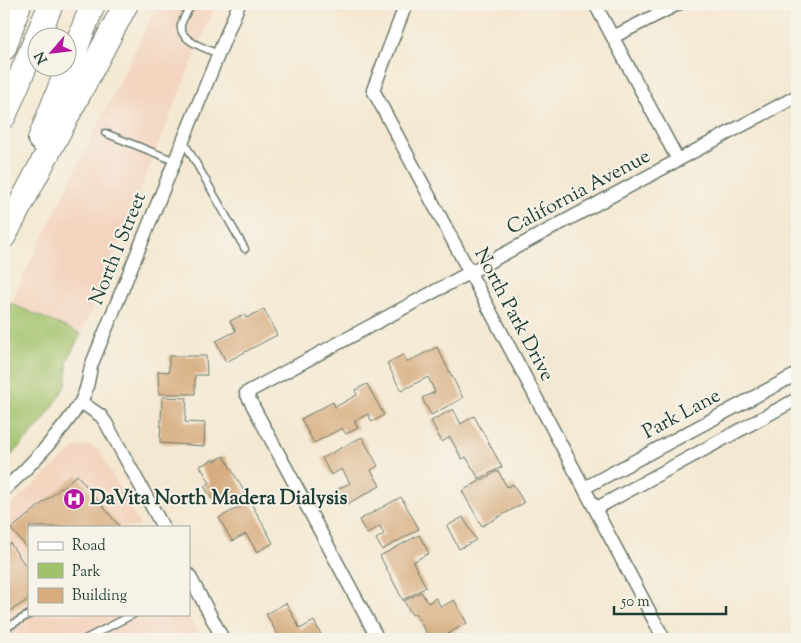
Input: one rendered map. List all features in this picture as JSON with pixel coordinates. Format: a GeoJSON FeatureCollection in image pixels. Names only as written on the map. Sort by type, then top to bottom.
{"type":"FeatureCollection","features":[{"type":"Feature","properties":{"kind":"highway"},"geometry":{"type":"LineString","coordinates":[[4,48],[19,4]]}},
{"type":"Feature","properties":{"kind":"highway"},"geometry":{"type":"LineString","coordinates":[[4,116],[51,4]]}},
{"type":"Feature","properties":{"kind":"highway"},"geometry":{"type":"LineString","coordinates":[[4,232],[93,4]]}},
{"type":"Feature","properties":{"kind":"highway"},"geometry":{"type":"LineString","coordinates":[[4,236],[126,4]]}},
{"type":"Feature","properties":{"kind":"street","name":"North I Street"},"geometry":{"type":"LineString","coordinates":[[4,490],[57,433],[81,402],[91,366],[239,4]]}},
{"type":"Feature","properties":{"kind":"street","name":"North Park Drive"},"geometry":{"type":"LineString","coordinates":[[406,4],[373,90],[664,639]]}},
{"type":"Feature","properties":{"kind":"street"},"geometry":{"type":"LineString","coordinates":[[595,4],[678,160]]}},
{"type":"Feature","properties":{"kind":"street"},"geometry":{"type":"LineString","coordinates":[[613,37],[678,4]]}},
{"type":"Feature","properties":{"kind":"street","name":"California Avenue"},"geometry":{"type":"LineString","coordinates":[[378,639],[246,393],[797,96]]}},
{"type":"Feature","properties":{"kind":"street","name":"Park Lane"},"geometry":{"type":"LineString","coordinates":[[584,488],[797,374]]}},
{"type":"Feature","properties":{"kind":"street","name":"Park Lane"},"geometry":{"type":"LineString","coordinates":[[595,509],[797,399]]}},
{"type":"Feature","properties":{"kind":"street"},"geometry":{"type":"LineString","coordinates":[[81,402],[101,416],[106,423],[162,526]]}},
{"type":"Feature","properties":{"kind":"street"},"geometry":{"type":"LineString","coordinates":[[190,582],[224,639]]}},
{"type":"Feature","properties":{"kind":"lane"},"geometry":{"type":"LineString","coordinates":[[192,4],[181,24],[180,31],[184,38],[219,54]]}},
{"type":"Feature","properties":{"kind":"lane"},"geometry":{"type":"LineString","coordinates":[[105,132],[175,161]]}},
{"type":"Feature","properties":{"kind":"lane"},"geometry":{"type":"LineString","coordinates":[[183,141],[246,249]]}},
{"type":"Feature","properties":{"kind":"lane"},"geometry":{"type":"LineString","coordinates":[[4,628],[28,615]]}},
{"type":"Feature","properties":{"kind":"lane"},"geometry":{"type":"LineString","coordinates":[[85,639],[130,616]]}},
{"type":"Feature","properties":{"kind":"shaded area"},"geometry":{"type":"Polygon","coordinates":[[[158,4],[216,4],[81,334],[10,303],[158,4]]]}},
{"type":"Feature","properties":{"kind":"shaded area"},"geometry":{"type":"Polygon","coordinates":[[[89,445],[99,450],[139,526],[28,526],[28,616],[188,616],[200,639],[4,639],[4,512],[75,448],[89,445]]]}},
{"type":"Feature","properties":{"kind":"green space"},"geometry":{"type":"Polygon","coordinates":[[[10,303],[81,334],[67,361],[67,382],[58,399],[41,424],[4,463],[4,316],[10,303]]]}},
{"type":"Feature","properties":{"kind":"building"},"geometry":{"type":"Polygon","coordinates":[[[264,309],[277,335],[226,362],[216,341],[236,331],[230,321],[244,314],[246,318],[264,309]]]}},
{"type":"Feature","properties":{"kind":"building"},"geometry":{"type":"Polygon","coordinates":[[[437,347],[463,398],[431,415],[422,398],[435,392],[428,377],[401,391],[387,363],[403,355],[407,362],[437,347]]]}},
{"type":"Feature","properties":{"kind":"building"},"geometry":{"type":"Polygon","coordinates":[[[169,356],[206,356],[207,375],[195,375],[195,394],[159,394],[158,371],[169,372],[169,356]]]}},
{"type":"Feature","properties":{"kind":"building"},"geometry":{"type":"Polygon","coordinates":[[[367,384],[384,415],[372,422],[368,414],[354,421],[358,428],[346,434],[342,428],[314,443],[301,419],[333,402],[335,407],[357,395],[355,390],[367,384]]]}},
{"type":"Feature","properties":{"kind":"building"},"geometry":{"type":"Polygon","coordinates":[[[162,397],[187,398],[185,422],[205,423],[204,446],[160,443],[162,397]]]}},
{"type":"Feature","properties":{"kind":"building"},"geometry":{"type":"Polygon","coordinates":[[[453,409],[461,424],[474,416],[502,467],[479,479],[466,457],[462,459],[450,437],[442,442],[431,421],[453,409]]]}},
{"type":"Feature","properties":{"kind":"building"},"geometry":{"type":"Polygon","coordinates":[[[362,437],[378,466],[371,470],[380,486],[347,504],[338,489],[350,483],[342,469],[331,475],[322,458],[362,437]]]}},
{"type":"Feature","properties":{"kind":"building"},"geometry":{"type":"Polygon","coordinates":[[[224,456],[245,493],[223,506],[217,495],[212,499],[204,486],[210,483],[200,466],[224,456]]]}},
{"type":"Feature","properties":{"kind":"building"},"geometry":{"type":"Polygon","coordinates":[[[498,471],[507,487],[513,484],[524,503],[482,526],[462,491],[498,471]]]}},
{"type":"Feature","properties":{"kind":"building"},"geometry":{"type":"Polygon","coordinates":[[[77,475],[119,526],[28,526],[28,549],[11,529],[77,475]]]}},
{"type":"Feature","properties":{"kind":"building"},"geometry":{"type":"Polygon","coordinates":[[[401,497],[419,529],[382,550],[376,539],[384,534],[380,526],[367,534],[359,520],[401,497]]]}},
{"type":"Feature","properties":{"kind":"building"},"geometry":{"type":"Polygon","coordinates":[[[250,501],[273,543],[257,552],[246,534],[232,541],[219,518],[250,501]]]}},
{"type":"Feature","properties":{"kind":"building"},"geometry":{"type":"Polygon","coordinates":[[[463,517],[476,540],[459,549],[447,526],[463,517]]]}},
{"type":"Feature","properties":{"kind":"building"},"geometry":{"type":"Polygon","coordinates":[[[419,535],[429,553],[413,562],[426,587],[403,600],[380,556],[419,535]]]}},
{"type":"Feature","properties":{"kind":"building"},"geometry":{"type":"Polygon","coordinates":[[[10,543],[28,570],[28,600],[4,615],[4,548],[10,543]]]}},
{"type":"Feature","properties":{"kind":"building"},"geometry":{"type":"Polygon","coordinates":[[[421,592],[428,603],[436,598],[441,607],[454,600],[467,623],[439,639],[430,639],[415,613],[412,615],[404,601],[421,592]]]}},
{"type":"Feature","properties":{"kind":"building"},"geometry":{"type":"Polygon","coordinates":[[[286,603],[300,629],[314,621],[323,638],[280,639],[266,614],[286,603]]]}},
{"type":"Feature","properties":{"kind":"building"},"geometry":{"type":"Polygon","coordinates":[[[456,634],[458,639],[446,639],[456,634]]]}},
{"type":"Feature","properties":{"kind":"place","name":"DaVita North Madera Dialysis"},"geometry":{"type":"Point","coordinates":[74,499]}}]}
